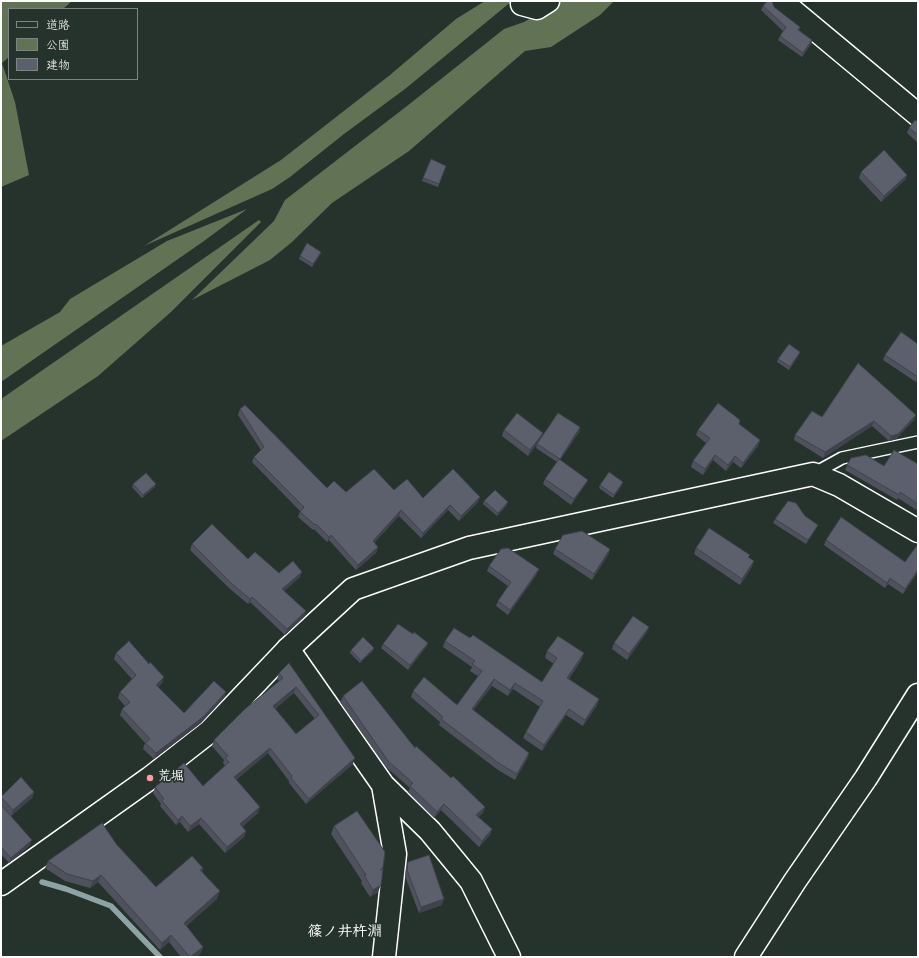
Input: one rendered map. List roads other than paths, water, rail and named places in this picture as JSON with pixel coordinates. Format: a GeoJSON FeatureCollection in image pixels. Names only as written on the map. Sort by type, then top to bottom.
{"type":"FeatureCollection","features":[{"type":"Feature","properties":{"kind":"street"},"geometry":{"type":"LineString","coordinates":[[522,4],[537,8],[548,1]]}},
{"type":"Feature","properties":{"kind":"street"},"geometry":{"type":"LineString","coordinates":[[781,1],[918,115]]}},
{"type":"Feature","properties":{"kind":"street"},"geometry":{"type":"LineString","coordinates":[[1,884],[150,778],[209,732],[288,649],[353,589],[469,548],[812,474],[839,485],[918,531]]}},
{"type":"Feature","properties":{"kind":"street"},"geometry":{"type":"LineString","coordinates":[[288,649],[384,785],[430,831],[471,880],[509,957]]}},
{"type":"Feature","properties":{"kind":"street"},"geometry":{"type":"LineString","coordinates":[[746,957],[795,881],[866,778],[918,695]]}},
{"type":"Feature","properties":{"kind":"street"},"geometry":{"type":"LineString","coordinates":[[384,785],[395,854],[384,957]]}},
{"type":"Feature","properties":{"kind":"lane"},"geometry":{"type":"LineString","coordinates":[[812,474],[842,458],[918,442]]}},
{"type":"Feature","properties":{"kind":"waterway"},"geometry":{"type":"LineString","coordinates":[[42,882],[66,889],[111,906],[160,957]]}},
{"type":"Feature","properties":{"kind":"place","name":"荒堀"},"geometry":{"type":"Point","coordinates":[150,778]}},
{"type":"Feature","properties":{"kind":"district","name":"篠ノ井杵淵"},"geometry":{"type":"Point","coordinates":[345,934]}}]}
